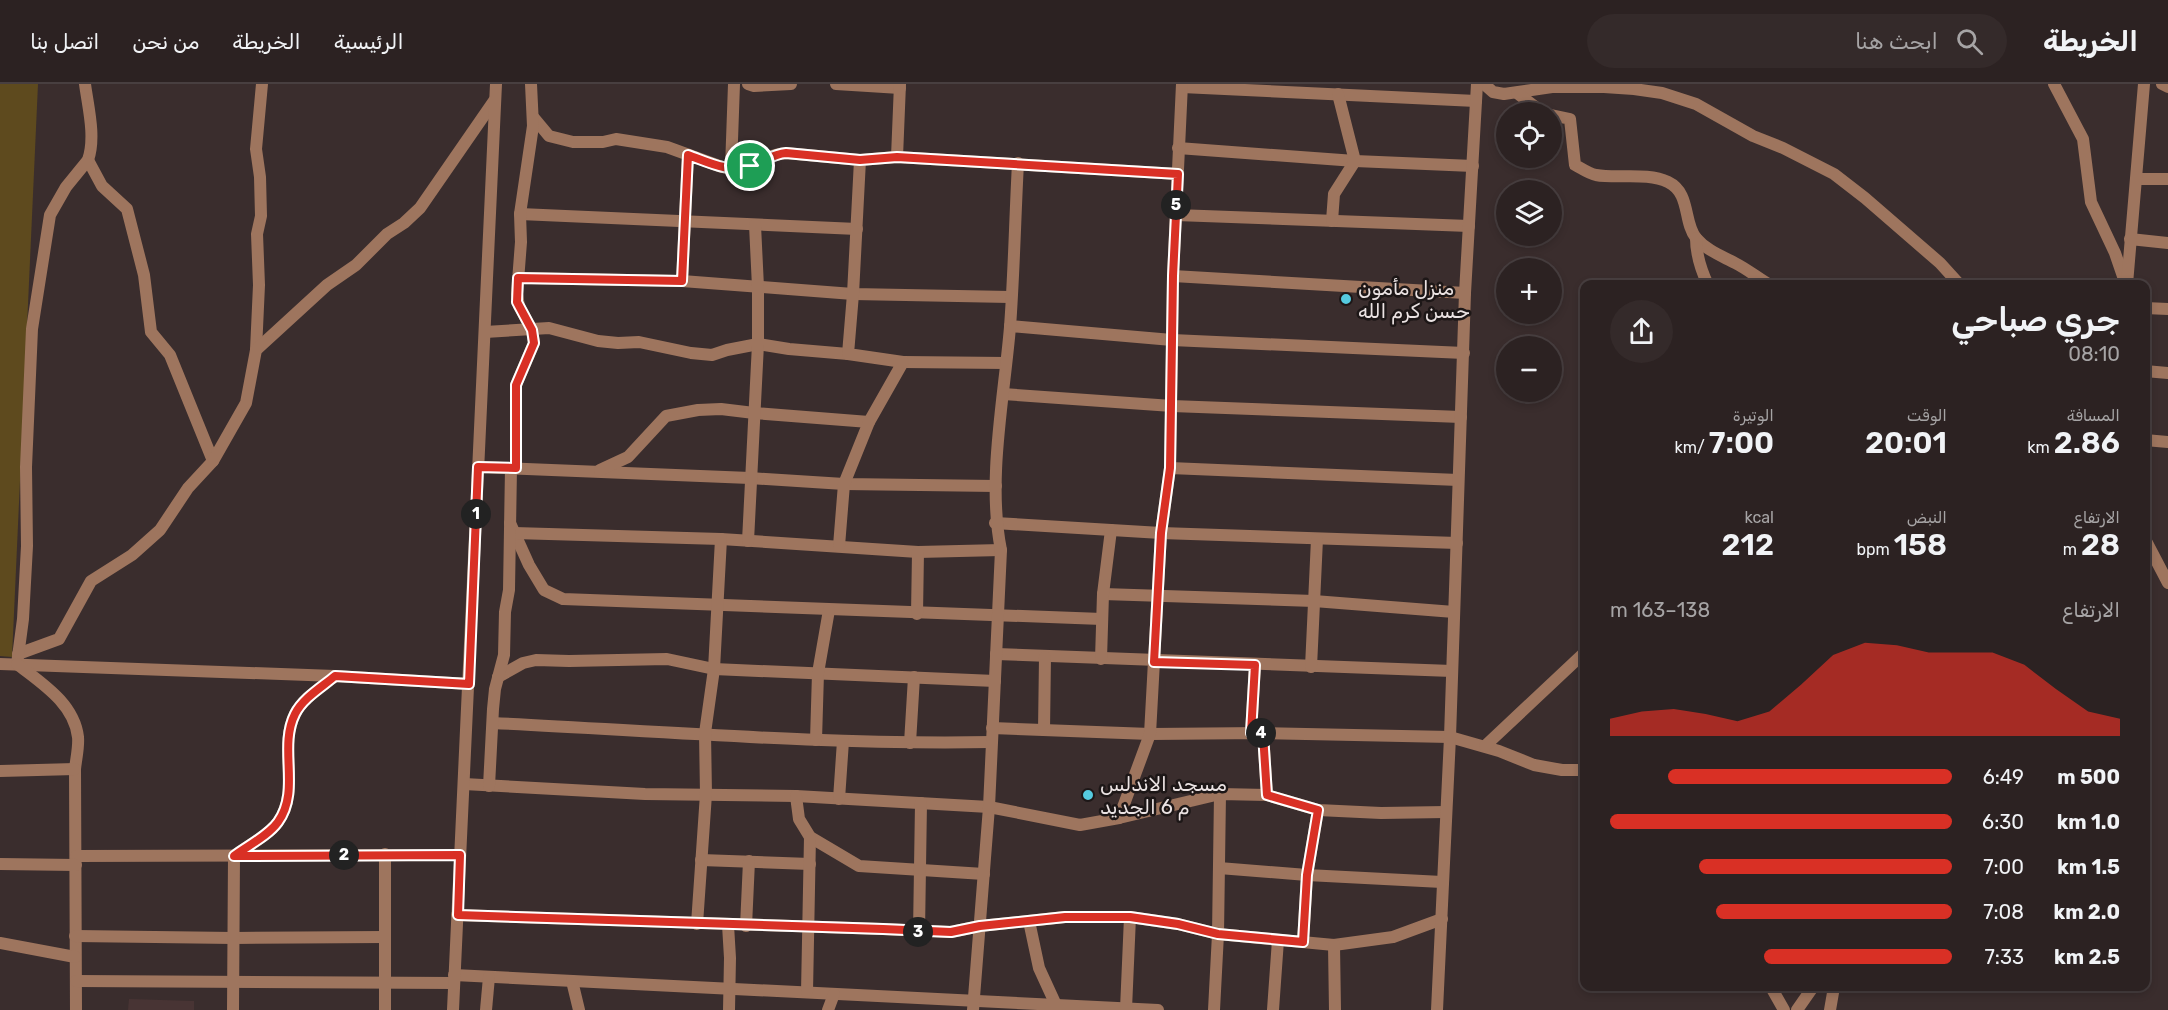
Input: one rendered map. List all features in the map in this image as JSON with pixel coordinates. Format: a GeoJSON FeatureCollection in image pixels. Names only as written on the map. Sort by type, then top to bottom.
{"type":"FeatureCollection","features":[{"type":"Feature","properties":{"kind":"street"},"geometry":{"type":"LineString","coordinates":[[18,659],[23,619],[27,546],[26,467],[32,329],[50,215],[66,188],[88,160],[91,144],[85,84]]}},
{"type":"Feature","properties":{"kind":"street"},"geometry":{"type":"LineString","coordinates":[[0,664],[18,659],[59,639],[90,581],[132,555],[160,530],[188,488],[213,461],[246,403],[256,350],[259,285],[257,234],[261,216],[260,177],[256,149],[262,84]]}},
{"type":"Feature","properties":{"kind":"street"},"geometry":{"type":"LineString","coordinates":[[453,1010],[496,84]]}},
{"type":"Feature","properties":{"kind":"street"},"geometry":{"type":"LineString","coordinates":[[489,786],[495,689],[504,655],[505,612],[509,590],[516,385],[533,348],[534,336],[517,302],[521,242],[520,213],[534,118],[531,84]]}},
{"type":"Feature","properties":{"kind":"street"},"geometry":{"type":"LineString","coordinates":[[731,168],[734,84],[739,84]]}},
{"type":"Feature","properties":{"kind":"street"},"geometry":{"type":"LineString","coordinates":[[748,84],[791,84]]}},
{"type":"Feature","properties":{"kind":"street"},"geometry":{"type":"LineString","coordinates":[[836,84],[900,86],[897,157]]}},
{"type":"Feature","properties":{"kind":"street"},"geometry":{"type":"LineString","coordinates":[[2054,84],[2083,139],[2091,202],[2115,253],[2124,280]]}},
{"type":"Feature","properties":{"kind":"street"},"geometry":{"type":"LineString","coordinates":[[2126,280],[2144,84]]}},
{"type":"Feature","properties":{"kind":"street"},"geometry":{"type":"LineString","coordinates":[[2162,84],[2168,87]]}},
{"type":"Feature","properties":{"kind":"street"},"geometry":{"type":"LineString","coordinates":[[1119,818],[1150,734],[1161,533],[1170,468],[1173,276],[1182,85],[1476,101]]}},
{"type":"Feature","properties":{"kind":"street"},"geometry":{"type":"LineString","coordinates":[[1437,1010],[1450,736],[1465,293],[1478,85],[1504,94],[1554,85],[1634,89],[1662,93],[1696,104],[1754,136],[1834,174],[1940,263],[1955,280]]}},
{"type":"Feature","properties":{"kind":"street"},"geometry":{"type":"LineString","coordinates":[[1516,93],[1528,102]]}},
{"type":"Feature","properties":{"kind":"street"},"geometry":{"type":"LineString","coordinates":[[1332,221],[1334,194],[1355,161],[1338,94]]}},
{"type":"Feature","properties":{"kind":"street"},"geometry":{"type":"LineString","coordinates":[[256,350],[327,285],[356,265],[387,234],[404,224],[420,208],[495,100]]}},
{"type":"Feature","properties":{"kind":"street"},"geometry":{"type":"LineString","coordinates":[[1562,117],[1570,119],[1575,165],[1595,175],[1650,178],[1668,182],[1677,188],[1683,198],[1696,238],[1696,250],[1706,280]]}},
{"type":"Feature","properties":{"kind":"street"},"geometry":{"type":"LineString","coordinates":[[534,118],[549,136],[573,142],[603,142],[616,139],[667,147],[731,168],[750,166],[786,153],[860,160],[897,157],[1178,174]]}},
{"type":"Feature","properties":{"kind":"street"},"geometry":{"type":"LineString","coordinates":[[1178,148],[1355,161],[1473,166]]}},
{"type":"Feature","properties":{"kind":"street"},"geometry":{"type":"LineString","coordinates":[[682,281],[688,155]]}},
{"type":"Feature","properties":{"kind":"street"},"geometry":{"type":"LineString","coordinates":[[88,160],[102,186],[127,209],[144,275],[151,332],[170,355],[213,461]]}},
{"type":"Feature","properties":{"kind":"street"},"geometry":{"type":"LineString","coordinates":[[848,354],[860,160]]}},
{"type":"Feature","properties":{"kind":"street"},"geometry":{"type":"LineString","coordinates":[[974,1006],[989,807],[998,617],[1000,550],[995,523],[996,486],[1002,394],[1010,326],[1018,163]]}},
{"type":"Feature","properties":{"kind":"street"},"geometry":{"type":"LineString","coordinates":[[2137,179],[2168,179]]}},
{"type":"Feature","properties":{"kind":"street"},"geometry":{"type":"LineString","coordinates":[[520,213],[856,229]]}},
{"type":"Feature","properties":{"kind":"street"},"geometry":{"type":"LineString","coordinates":[[1176,215],[1469,226]]}},
{"type":"Feature","properties":{"kind":"street"},"geometry":{"type":"LineString","coordinates":[[748,541],[758,344],[759,286],[754,225]]}},
{"type":"Feature","properties":{"kind":"street"},"geometry":{"type":"LineString","coordinates":[[1696,238],[1715,253],[1762,280]]}},
{"type":"Feature","properties":{"kind":"street"},"geometry":{"type":"LineString","coordinates":[[2130,239],[2168,243]]}},
{"type":"Feature","properties":{"kind":"street"},"geometry":{"type":"LineString","coordinates":[[1173,276],[1465,293]]}},
{"type":"Feature","properties":{"kind":"street"},"geometry":{"type":"LineString","coordinates":[[518,278],[682,281],[853,294],[1010,297]]}},
{"type":"Feature","properties":{"kind":"street"},"geometry":{"type":"LineString","coordinates":[[2150,308],[2168,309]]}},
{"type":"Feature","properties":{"kind":"street"},"geometry":{"type":"LineString","coordinates":[[1010,326],[1172,340],[1464,353]]}},
{"type":"Feature","properties":{"kind":"street"},"geometry":{"type":"LineString","coordinates":[[485,332],[549,328],[598,341],[618,344],[639,342],[712,355],[758,344],[903,362],[1006,363]]}},
{"type":"Feature","properties":{"kind":"street"},"geometry":{"type":"LineString","coordinates":[[839,546],[844,484],[869,422],[903,362]]}},
{"type":"Feature","properties":{"kind":"street"},"geometry":{"type":"LineString","coordinates":[[2150,371],[2168,372]]}},
{"type":"Feature","properties":{"kind":"street"},"geometry":{"type":"LineString","coordinates":[[1002,394],[1172,406],[1461,417]]}},
{"type":"Feature","properties":{"kind":"street"},"geometry":{"type":"LineString","coordinates":[[596,471],[628,457],[666,416],[698,410],[721,408],[754,413],[869,422]]}},
{"type":"Feature","properties":{"kind":"street"},"geometry":{"type":"LineString","coordinates":[[2150,440],[2168,442]]}},
{"type":"Feature","properties":{"kind":"street"},"geometry":{"type":"LineString","coordinates":[[478,467],[844,484],[996,486]]}},
{"type":"Feature","properties":{"kind":"street"},"geometry":{"type":"LineString","coordinates":[[1170,468],[1458,480]]}},
{"type":"Feature","properties":{"kind":"street"},"geometry":{"type":"LineString","coordinates":[[995,523],[1161,533],[1457,543]]}},
{"type":"Feature","properties":{"kind":"street"},"geometry":{"type":"LineString","coordinates":[[512,528],[918,552],[1000,550]]}},
{"type":"Feature","properties":{"kind":"street"},"geometry":{"type":"LineString","coordinates":[[512,528],[529,566],[544,590],[551,595],[573,600],[1102,619]]}},
{"type":"Feature","properties":{"kind":"street"},"geometry":{"type":"LineString","coordinates":[[1101,659],[1103,594],[1111,530]]}},
{"type":"Feature","properties":{"kind":"street"},"geometry":{"type":"LineString","coordinates":[[697,924],[705,794],[705,733],[714,669],[720,539]]}},
{"type":"Feature","properties":{"kind":"street"},"geometry":{"type":"LineString","coordinates":[[1311,667],[1317,539]]}},
{"type":"Feature","properties":{"kind":"street"},"geometry":{"type":"LineString","coordinates":[[2150,549],[2168,583]]}},
{"type":"Feature","properties":{"kind":"street"},"geometry":{"type":"LineString","coordinates":[[917,614],[918,552]]}},
{"type":"Feature","properties":{"kind":"street"},"geometry":{"type":"LineString","coordinates":[[1103,594],[1314,601],[1454,612]]}},
{"type":"Feature","properties":{"kind":"street"},"geometry":{"type":"LineString","coordinates":[[816,740],[818,673],[829,610]]}},
{"type":"Feature","properties":{"kind":"street"},"geometry":{"type":"LineString","coordinates":[[996,654],[1452,672]]}},
{"type":"Feature","properties":{"kind":"street"},"geometry":{"type":"LineString","coordinates":[[1044,730],[1045,657]]}},
{"type":"Feature","properties":{"kind":"street"},"geometry":{"type":"LineString","coordinates":[[1485,746],[1580,657]]}},
{"type":"Feature","properties":{"kind":"street"},"geometry":{"type":"LineString","coordinates":[[18,659],[469,684]]}},
{"type":"Feature","properties":{"kind":"street"},"geometry":{"type":"LineString","coordinates":[[18,659],[70,712],[78,736],[75,769],[76,1010]]}},
{"type":"Feature","properties":{"kind":"street"},"geometry":{"type":"LineString","coordinates":[[498,677],[523,663],[536,660],[667,659],[714,669],[995,681]]}},
{"type":"Feature","properties":{"kind":"street"},"geometry":{"type":"LineString","coordinates":[[1255,665],[1257,733],[1267,795]]}},
{"type":"Feature","properties":{"kind":"street"},"geometry":{"type":"LineString","coordinates":[[234,856],[278,822],[288,796],[290,728],[296,712],[306,700],[335,676]]}},
{"type":"Feature","properties":{"kind":"street"},"geometry":{"type":"LineString","coordinates":[[910,743],[914,677]]}},
{"type":"Feature","properties":{"kind":"street"},"geometry":{"type":"LineString","coordinates":[[493,723],[816,740],[910,743],[991,742]]}},
{"type":"Feature","properties":{"kind":"street"},"geometry":{"type":"LineString","coordinates":[[992,728],[1150,734],[1450,736],[1485,746],[1534,765],[1562,770],[1580,770]]}},
{"type":"Feature","properties":{"kind":"street"},"geometry":{"type":"LineString","coordinates":[[839,799],[843,741]]}},
{"type":"Feature","properties":{"kind":"street"},"geometry":{"type":"LineString","coordinates":[[0,771],[75,769]]}},
{"type":"Feature","properties":{"kind":"street"},"geometry":{"type":"LineString","coordinates":[[464,784],[645,794],[796,796],[989,807],[1080,825],[1220,794],[1267,795],[1318,810],[1381,813],[1446,812]]}},
{"type":"Feature","properties":{"kind":"street"},"geometry":{"type":"LineString","coordinates":[[1214,1010],[1218,934],[1220,794]]}},
{"type":"Feature","properties":{"kind":"street"},"geometry":{"type":"LineString","coordinates":[[796,796],[799,819],[810,837],[859,866],[984,874]]}},
{"type":"Feature","properties":{"kind":"street"},"geometry":{"type":"LineString","coordinates":[[919,932],[921,803]]}},
{"type":"Feature","properties":{"kind":"street"},"geometry":{"type":"LineString","coordinates":[[1303,942],[1307,875],[1318,810]]}},
{"type":"Feature","properties":{"kind":"street"},"geometry":{"type":"LineString","coordinates":[[807,992],[810,837]]}},
{"type":"Feature","properties":{"kind":"street"},"geometry":{"type":"LineString","coordinates":[[385,1010],[386,854]]}},
{"type":"Feature","properties":{"kind":"street"},"geometry":{"type":"LineString","coordinates":[[0,864],[234,856],[460,855]]}},
{"type":"Feature","properties":{"kind":"street"},"geometry":{"type":"LineString","coordinates":[[233,1010],[234,856]]}},
{"type":"Feature","properties":{"kind":"street"},"geometry":{"type":"LineString","coordinates":[[701,860],[810,864]]}},
{"type":"Feature","properties":{"kind":"street"},"geometry":{"type":"LineString","coordinates":[[746,926],[749,861]]}},
{"type":"Feature","properties":{"kind":"street"},"geometry":{"type":"LineString","coordinates":[[1219,868],[1442,882]]}},
{"type":"Feature","properties":{"kind":"street"},"geometry":{"type":"LineString","coordinates":[[458,915],[919,932],[951,932],[980,926],[1065,917],[1130,917],[1178,924],[1218,934],[1334,945],[1394,937],[1442,919]]}},
{"type":"Feature","properties":{"kind":"street"},"geometry":{"type":"LineString","coordinates":[[1126,1008],[1130,917]]}},
{"type":"Feature","properties":{"kind":"street"},"geometry":{"type":"LineString","coordinates":[[1029,921],[1040,968],[1057,1008]]}},
{"type":"Feature","properties":{"kind":"street"},"geometry":{"type":"LineString","coordinates":[[728,925],[729,1010]]}},
{"type":"Feature","properties":{"kind":"street"},"geometry":{"type":"LineString","coordinates":[[75,936],[385,937]]}},
{"type":"Feature","properties":{"kind":"street"},"geometry":{"type":"LineString","coordinates":[[1273,1010],[1278,940]]}},
{"type":"Feature","properties":{"kind":"street"},"geometry":{"type":"LineString","coordinates":[[0,943],[75,957]]}},
{"type":"Feature","properties":{"kind":"street"},"geometry":{"type":"LineString","coordinates":[[1334,945],[1335,1010]]}},
{"type":"Feature","properties":{"kind":"street"},"geometry":{"type":"LineString","coordinates":[[486,1010],[489,977]]}},
{"type":"Feature","properties":{"kind":"street"},"geometry":{"type":"LineString","coordinates":[[76,981],[385,982],[489,977],[807,992],[932,1004],[1158,1010]]}},
{"type":"Feature","properties":{"kind":"street"},"geometry":{"type":"LineString","coordinates":[[572,981],[579,1010]]}},
{"type":"Feature","properties":{"kind":"street"},"geometry":{"type":"LineString","coordinates":[[1773,991],[1784,1010]]}},
{"type":"Feature","properties":{"kind":"street"},"geometry":{"type":"LineString","coordinates":[[1797,1010],[1810,991]]}},
{"type":"Feature","properties":{"kind":"street"},"geometry":{"type":"LineString","coordinates":[[1830,1010],[1833,991]]}},
{"type":"Feature","properties":{"kind":"street"},"geometry":{"type":"LineString","coordinates":[[828,1010],[834,994]]}},
{"type":"Feature","properties":{"kind":"shaded area"},"geometry":{"type":"Polygon","coordinates":[[[0,84],[38,84],[12,657],[0,656],[0,84]]]}},
{"type":"Feature","properties":{"kind":"shaded area"},"geometry":{"type":"Polygon","coordinates":[[[129,999],[194,1001],[194,1010],[128,1010],[129,999]]]}},
{"type":"Feature","properties":{"kind":"place","name":"منزل مأمون حسن كرم الله"},"geometry":{"type":"Point","coordinates":[1346,299]}},
{"type":"Feature","properties":{"kind":"place","name":"مسجد الاندلس م 6 الجديد"},"geometry":{"type":"Point","coordinates":[1088,795]}},
{"type":"Feature","properties":{"kind":"route"},"geometry":{"type":"LineString","coordinates":[[786,153],[860,160],[897,157],[1178,174],[1173,276],[1170,468],[1161,533],[1154,662],[1255,665],[1251,733],[1263,734],[1267,795],[1318,810],[1307,875],[1303,942],[1218,934],[1178,924],[1130,917],[1065,917],[980,926],[951,932],[919,932],[458,915],[460,855],[234,856],[278,822],[288,796],[290,728],[296,712],[306,700],[335,676],[469,684],[478,467],[516,468],[518,406],[516,385],[534,343],[532,330],[517,302],[518,278],[682,281],[688,155],[722,167],[750,166],[786,153]]}}]}
